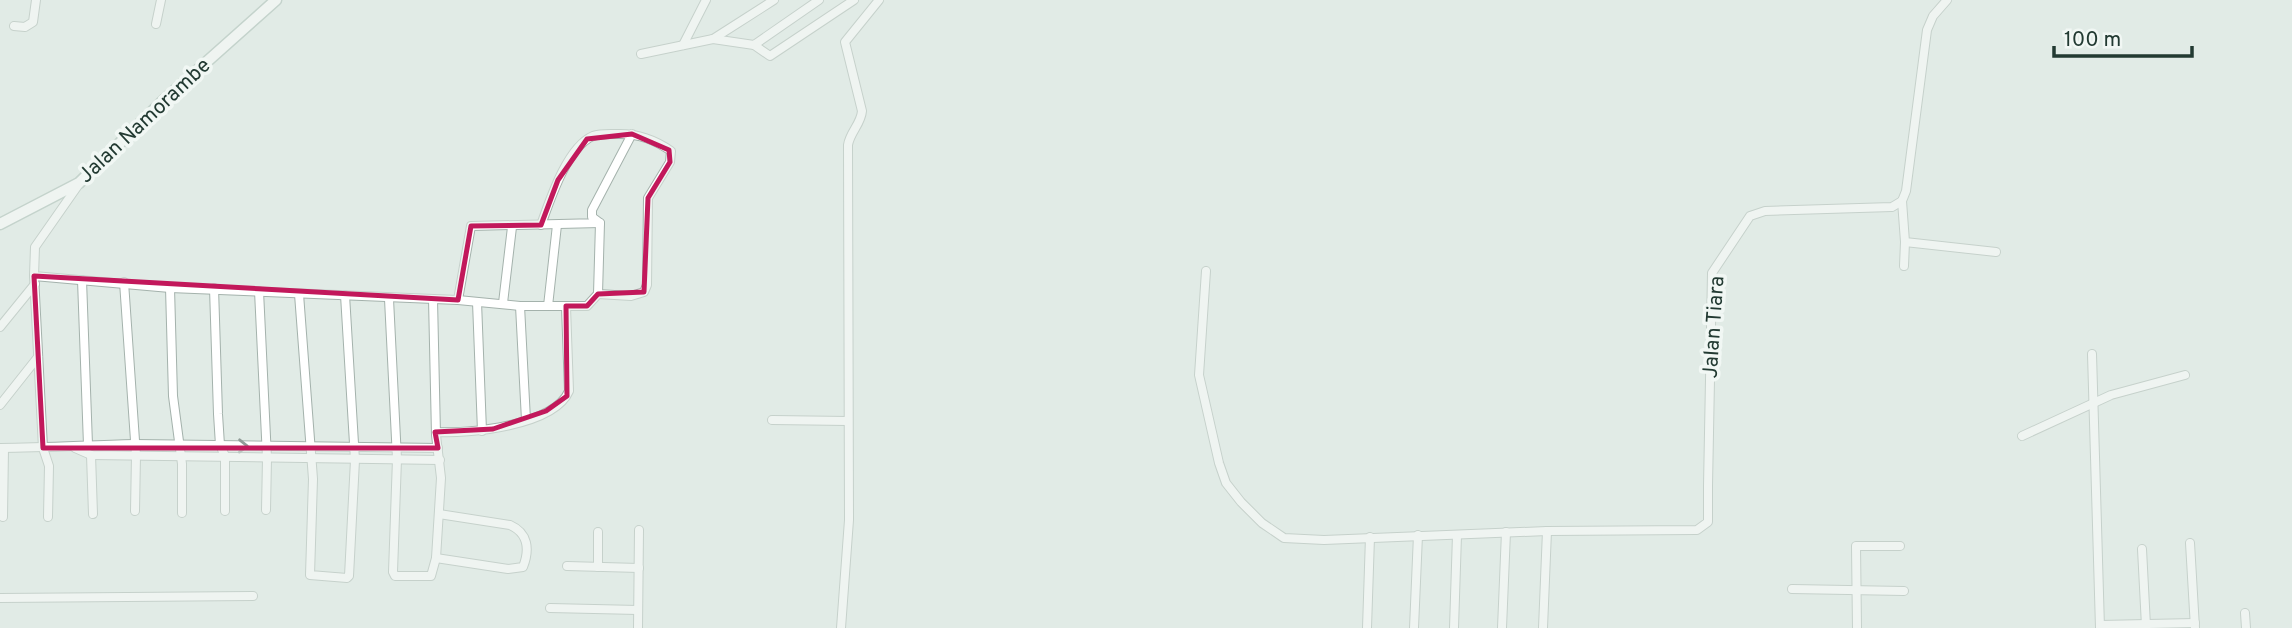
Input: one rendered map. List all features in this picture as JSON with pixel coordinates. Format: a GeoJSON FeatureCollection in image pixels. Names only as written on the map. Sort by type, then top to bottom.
{"type":"FeatureCollection","features":[{"type":"Feature","properties":{"kind":"main road","name":"Jalan Namorambe"},"geometry":{"type":"LineString","coordinates":[[0,224],[79,183],[165,99],[276,0]]}},
{"type":"Feature","properties":{"kind":"street"},"geometry":{"type":"LineString","coordinates":[[13,26],[25,27],[33,22],[36,0]]}},
{"type":"Feature","properties":{"kind":"street"},"geometry":{"type":"LineString","coordinates":[[156,24],[160,0]]}},
{"type":"Feature","properties":{"kind":"street"},"geometry":{"type":"LineString","coordinates":[[682,46],[706,0]]}},
{"type":"Feature","properties":{"kind":"street"},"geometry":{"type":"LineString","coordinates":[[641,54],[713,39],[774,0]]}},
{"type":"Feature","properties":{"kind":"street"},"geometry":{"type":"LineString","coordinates":[[754,45],[818,0]]}},
{"type":"Feature","properties":{"kind":"street"},"geometry":{"type":"LineString","coordinates":[[713,39],[754,45],[770,56],[854,0]]}},
{"type":"Feature","properties":{"kind":"street"},"geometry":{"type":"LineString","coordinates":[[841,628],[849,520],[848,145],[849,137],[862,120],[845,42],[879,0]]}},
{"type":"Feature","properties":{"kind":"street"},"geometry":{"type":"LineString","coordinates":[[1904,266],[1902,201],[1906,191],[1927,30],[1933,16],[1947,0]]}},
{"type":"Feature","properties":{"kind":"street"},"geometry":{"type":"LineString","coordinates":[[541,225],[558,180],[579,146],[598,134],[632,134],[652,140],[672,154],[648,198],[647,285],[642,294],[631,296],[597,294]]}},
{"type":"Feature","properties":{"kind":"street"},"geometry":{"type":"LineString","coordinates":[[600,223],[592,217],[592,210],[632,134]]}},
{"type":"Feature","properties":{"kind":"street"},"geometry":{"type":"LineString","coordinates":[[48,517],[49,466],[43,448],[34,280],[35,247],[79,183]]}},
{"type":"Feature","properties":{"kind":"street","name":"Jalan Tiara"},"geometry":{"type":"LineString","coordinates":[[1547,531],[1684,532],[1703,528],[1710,513],[1708,486],[1712,273],[1750,216],[1765,211],[1892,207],[1902,201]]}},
{"type":"Feature","properties":{"kind":"street"},"geometry":{"type":"LineString","coordinates":[[34,280],[124,282],[170,288],[458,300],[520,306],[587,306],[597,294],[600,223]]}},
{"type":"Feature","properties":{"kind":"street"},"geometry":{"type":"LineString","coordinates":[[458,300],[471,226],[600,223]]}},
{"type":"Feature","properties":{"kind":"street"},"geometry":{"type":"LineString","coordinates":[[548,306],[557,225]]}},
{"type":"Feature","properties":{"kind":"street"},"geometry":{"type":"LineString","coordinates":[[503,303],[512,227]]}},
{"type":"Feature","properties":{"kind":"street"},"geometry":{"type":"LineString","coordinates":[[1905,242],[1996,252]]}},
{"type":"Feature","properties":{"kind":"street"},"geometry":{"type":"LineString","coordinates":[[1206,271],[1199,375],[1213,439],[1226,483],[1262,523],[1284,538],[1324,540],[1547,531],[1543,628]]}},
{"type":"Feature","properties":{"kind":"street"},"geometry":{"type":"LineString","coordinates":[[0,327],[34,280]]}},
{"type":"Feature","properties":{"kind":"street"},"geometry":{"type":"LineString","coordinates":[[82,280],[88,445]]}},
{"type":"Feature","properties":{"kind":"street"},"geometry":{"type":"LineString","coordinates":[[124,282],[136,456],[135,511]]}},
{"type":"Feature","properties":{"kind":"street"},"geometry":{"type":"LineString","coordinates":[[170,288],[173,396],[181,456],[183,513]]}},
{"type":"Feature","properties":{"kind":"street"},"geometry":{"type":"LineString","coordinates":[[214,288],[220,445],[225,456],[225,511]]}},
{"type":"Feature","properties":{"kind":"street"},"geometry":{"type":"LineString","coordinates":[[259,291],[267,458],[266,510]]}},
{"type":"Feature","properties":{"kind":"street"},"geometry":{"type":"LineString","coordinates":[[299,294],[311,459],[309,570],[310,575],[316,578],[349,576],[355,447],[345,295]]}},
{"type":"Feature","properties":{"kind":"street"},"geometry":{"type":"LineString","coordinates":[[389,299],[397,447],[393,572],[395,576],[401,577],[431,576],[436,558],[440,460],[436,432],[433,299]]}},
{"type":"Feature","properties":{"kind":"street"},"geometry":{"type":"LineString","coordinates":[[477,302],[482,431]]}},
{"type":"Feature","properties":{"kind":"street"},"geometry":{"type":"LineString","coordinates":[[520,306],[526,420]]}},
{"type":"Feature","properties":{"kind":"street"},"geometry":{"type":"LineString","coordinates":[[436,432],[466,434],[482,431],[526,420],[556,406],[569,391],[566,307]]}},
{"type":"Feature","properties":{"kind":"street"},"geometry":{"type":"LineString","coordinates":[[2092,354],[2100,627],[2195,626],[2190,543]]}},
{"type":"Feature","properties":{"kind":"street"},"geometry":{"type":"LineString","coordinates":[[0,405],[38,357]]}},
{"type":"Feature","properties":{"kind":"street"},"geometry":{"type":"LineString","coordinates":[[2022,436],[2094,403],[2185,375]]}},
{"type":"Feature","properties":{"kind":"street"},"geometry":{"type":"LineString","coordinates":[[772,419],[848,421]]}},
{"type":"Feature","properties":{"kind":"street"},"geometry":{"type":"LineString","coordinates":[[3,517],[2,448],[178,444],[438,448]]}},
{"type":"Feature","properties":{"kind":"street"},"geometry":{"type":"LineString","coordinates":[[75,448],[91,455],[440,460]]}},
{"type":"Feature","properties":{"kind":"street"},"geometry":{"type":"LineString","coordinates":[[91,455],[93,514]]}},
{"type":"Feature","properties":{"kind":"street"},"geometry":{"type":"LineString","coordinates":[[436,558],[508,569],[523,566],[527,557],[527,539],[520,529],[510,524],[439,514]]}},
{"type":"Feature","properties":{"kind":"street"},"geometry":{"type":"LineString","coordinates":[[638,628],[639,530]]}},
{"type":"Feature","properties":{"kind":"street"},"geometry":{"type":"LineString","coordinates":[[597,532],[598,567]]}},
{"type":"Feature","properties":{"kind":"street"},"geometry":{"type":"LineString","coordinates":[[1502,628],[1506,532]]}},
{"type":"Feature","properties":{"kind":"street"},"geometry":{"type":"LineString","coordinates":[[1454,628],[1457,535]]}},
{"type":"Feature","properties":{"kind":"street"},"geometry":{"type":"LineString","coordinates":[[1414,628],[1418,536]]}},
{"type":"Feature","properties":{"kind":"street"},"geometry":{"type":"LineString","coordinates":[[1367,628],[1370,537]]}},
{"type":"Feature","properties":{"kind":"street"},"geometry":{"type":"LineString","coordinates":[[1857,628],[1856,546],[1900,546]]}},
{"type":"Feature","properties":{"kind":"street"},"geometry":{"type":"LineString","coordinates":[[2142,549],[2146,626]]}},
{"type":"Feature","properties":{"kind":"street"},"geometry":{"type":"LineString","coordinates":[[567,566],[639,568]]}},
{"type":"Feature","properties":{"kind":"street"},"geometry":{"type":"LineString","coordinates":[[1793,589],[1904,591]]}},
{"type":"Feature","properties":{"kind":"street"},"geometry":{"type":"LineString","coordinates":[[0,598],[253,596]]}},
{"type":"Feature","properties":{"kind":"street"},"geometry":{"type":"LineString","coordinates":[[550,608],[638,610]]}},
{"type":"Feature","properties":{"kind":"street"},"geometry":{"type":"LineString","coordinates":[[2245,613],[2246,628]]}},
{"type":"Feature","properties":{"kind":"highlighted area"},"geometry":{"type":"Polygon","coordinates":[[[632,134],[669,150],[670,162],[648,198],[644,292],[598,294],[587,306],[566,306],[567,396],[546,411],[493,429],[435,432],[438,448],[43,448],[34,276],[458,300],[471,226],[541,225],[558,180],[587,139],[632,134]]]}}]}
